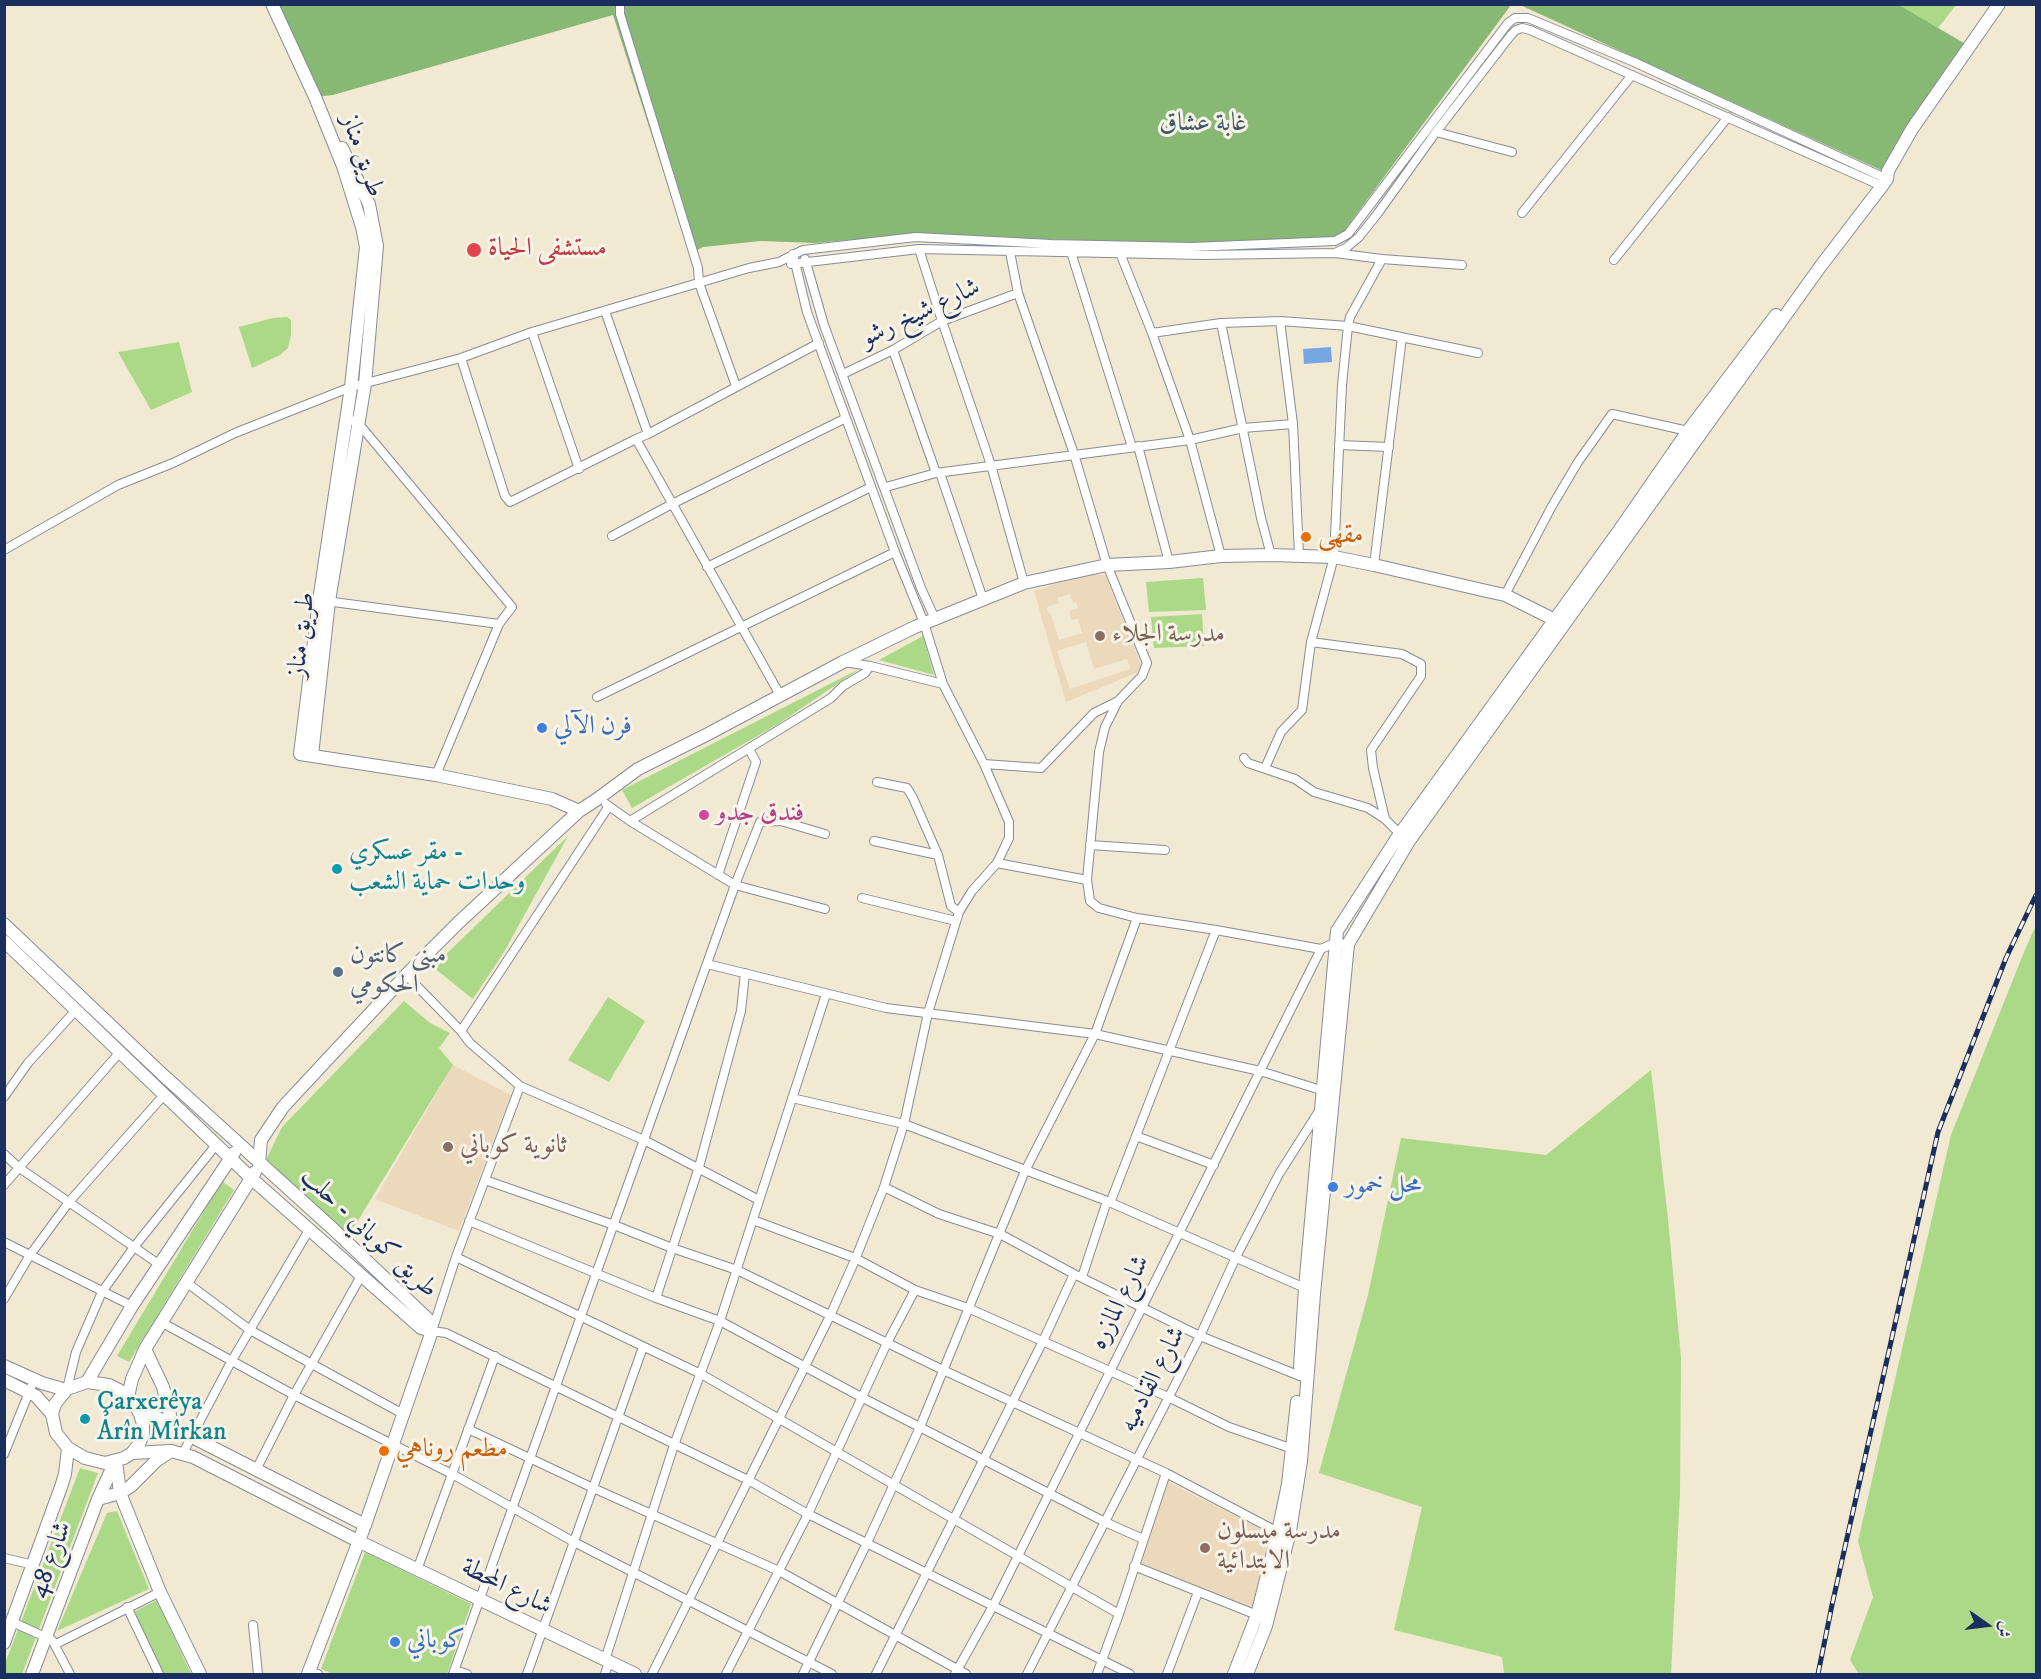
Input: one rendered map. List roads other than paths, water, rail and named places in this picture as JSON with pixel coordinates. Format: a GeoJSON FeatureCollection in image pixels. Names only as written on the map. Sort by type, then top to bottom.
{"type":"FeatureCollection","features":[{"type":"Feature","properties":{"kind":"main road"},"geometry":{"type":"LineString","coordinates":[[272,4],[321,111]]}},
{"type":"Feature","properties":{"kind":"main road"},"geometry":{"type":"LineString","coordinates":[[1327,1107],[1324,1091],[1334,942],[1343,919],[1820,267],[1883,179],[1912,129],[1999,4]]}},
{"type":"Feature","properties":{"kind":"main road","name":"طريق مناز"},"geometry":{"type":"LineString","coordinates":[[321,111],[352,164],[369,204],[377,246],[365,384],[324,601]]}},
{"type":"Feature","properties":{"kind":"main road","name":"طريق مناز"},"geometry":{"type":"LineString","coordinates":[[321,111],[343,166],[366,247],[306,755],[436,775]]}},
{"type":"Feature","properties":{"kind":"main road"},"geometry":{"type":"LineString","coordinates":[[1559,623],[1688,431],[1883,179]]}},
{"type":"Feature","properties":{"kind":"main road"},"geometry":{"type":"LineString","coordinates":[[4,1366],[32,1386],[52,1414],[56,1433],[68,1448],[85,1458],[105,1462],[116,1462],[132,1453],[139,1444],[143,1424],[131,1401],[132,1379],[145,1349],[252,1179],[259,1164],[261,1140],[283,1107],[406,975],[458,923],[579,811],[604,802],[638,769],[843,662],[930,621],[1024,583],[1107,565],[1169,562],[1221,556],[1334,557],[1505,596],[1559,623]]}},
{"type":"Feature","properties":{"kind":"main road"},"geometry":{"type":"LineString","coordinates":[[436,775],[552,799],[579,811]]}},
{"type":"Feature","properties":{"kind":"main road"},"geometry":{"type":"LineString","coordinates":[[1234,1674],[1257,1615],[1278,1532],[1293,1449],[1327,1107],[1348,944],[1404,838]]}},
{"type":"Feature","properties":{"kind":"main road","name":"طريق كوباني - حلب"},"geometry":{"type":"LineString","coordinates":[[5,926],[240,1147],[332,1228],[428,1319],[432,1330]]}},
{"type":"Feature","properties":{"kind":"main road","name":"طريق كوباني - حلب"},"geometry":{"type":"LineString","coordinates":[[7,948],[76,1010],[252,1179],[421,1328],[432,1330]]}},
{"type":"Feature","properties":{"kind":"main road"},"geometry":{"type":"LineString","coordinates":[[87,1382],[132,1306],[229,1158],[240,1147],[261,1140]]}},
{"type":"Feature","properties":{"kind":"main road"},"geometry":{"type":"LineString","coordinates":[[1247,1674],[1266,1626],[1290,1530],[1301,1461],[1310,1291]]}},
{"type":"Feature","properties":{"kind":"main road"},"geometry":{"type":"LineString","coordinates":[[312,1673],[432,1330]]}},
{"type":"Feature","properties":{"kind":"main road"},"geometry":{"type":"LineString","coordinates":[[145,1349],[163,1387],[173,1427]]}},
{"type":"Feature","properties":{"kind":"main road"},"geometry":{"type":"LineString","coordinates":[[4,1380],[32,1386],[67,1389],[87,1382],[109,1385],[173,1427],[365,1525]]}},
{"type":"Feature","properties":{"kind":"main road"},"geometry":{"type":"LineString","coordinates":[[52,1414],[55,1404],[67,1389]]}},
{"type":"Feature","properties":{"kind":"main road","name":"48 شارع"},"geometry":{"type":"LineString","coordinates":[[4,1643],[65,1474],[68,1448]]}},
{"type":"Feature","properties":{"kind":"main road"},"geometry":{"type":"LineString","coordinates":[[132,1453],[177,1452]]}},
{"type":"Feature","properties":{"kind":"main road"},"geometry":{"type":"LineString","coordinates":[[98,1499],[120,1493],[131,1486],[156,1461],[177,1452]]}},
{"type":"Feature","properties":{"kind":"main road","name":"شارع المحطة"},"geometry":{"type":"LineString","coordinates":[[177,1452],[635,1674]]}},
{"type":"Feature","properties":{"kind":"main road"},"geometry":{"type":"LineString","coordinates":[[116,1462],[120,1493],[160,1592],[200,1674]]}},
{"type":"Feature","properties":{"kind":"main road","name":"48 شارع"},"geometry":{"type":"LineString","coordinates":[[32,1674],[51,1640],[98,1499],[116,1462]]}},
{"type":"Feature","properties":{"kind":"street"},"geometry":{"type":"LineString","coordinates":[[620,4],[620,14],[698,268],[699,283],[736,386]]}},
{"type":"Feature","properties":{"kind":"street"},"geometry":{"type":"LineString","coordinates":[[4,550],[118,485],[173,463],[235,433],[351,387],[461,358],[532,332],[748,268],[779,262],[803,250],[916,237],[1051,244],[1192,247],[1335,241],[1348,234],[1508,23],[1515,18],[1522,17],[1634,62],[1883,179]]}},
{"type":"Feature","properties":{"kind":"street"},"geometry":{"type":"LineString","coordinates":[[1335,253],[1346,248],[1359,237],[1511,35],[1522,28],[1728,117],[1883,179]]}},
{"type":"Feature","properties":{"kind":"street"},"geometry":{"type":"LineString","coordinates":[[1522,213],[1632,75]]}},
{"type":"Feature","properties":{"kind":"street"},"geometry":{"type":"LineString","coordinates":[[1614,260],[1728,117]]}},
{"type":"Feature","properties":{"kind":"street"},"geometry":{"type":"LineString","coordinates":[[1436,132],[1512,152]]}},
{"type":"Feature","properties":{"kind":"street"},"geometry":{"type":"LineString","coordinates":[[779,262],[796,265],[919,249],[1203,255],[1335,253],[1382,260],[1462,265]]}},
{"type":"Feature","properties":{"kind":"street"},"geometry":{"type":"LineString","coordinates":[[919,249],[991,465],[1024,583]]}},
{"type":"Feature","properties":{"kind":"street"},"geometry":{"type":"LineString","coordinates":[[652,1674],[830,1316],[855,1258],[884,1187],[904,1124],[928,1013],[958,912],[972,891],[997,863],[1009,838],[1009,822],[984,764],[943,684],[921,588],[886,487],[824,325],[803,250]]}},
{"type":"Feature","properties":{"kind":"street"},"geometry":{"type":"LineString","coordinates":[[1010,252],[1018,293],[1074,454],[1107,565],[1147,663],[1142,676],[1118,701],[1105,727],[1099,752],[1087,880],[1090,901],[1099,908],[1137,918],[1322,949],[1334,942],[1348,944]]}},
{"type":"Feature","properties":{"kind":"street"},"geometry":{"type":"LineString","coordinates":[[1071,252],[1135,446],[1169,562]]}},
{"type":"Feature","properties":{"kind":"street"},"geometry":{"type":"LineString","coordinates":[[1120,253],[1152,333],[1190,440],[1221,556]]}},
{"type":"Feature","properties":{"kind":"street"},"geometry":{"type":"LineString","coordinates":[[794,254],[807,312],[895,552],[930,621]]}},
{"type":"Feature","properties":{"kind":"street"},"geometry":{"type":"LineString","coordinates":[[1265,768],[1281,732],[1302,710],[1311,642],[1334,557],[1342,385],[1348,326],[1350,317],[1382,260]]}},
{"type":"Feature","properties":{"kind":"street","name":"شارع شيخ رشو"},"geometry":{"type":"LineString","coordinates":[[843,374],[893,350],[942,321],[1018,293]]}},
{"type":"Feature","properties":{"kind":"street"},"geometry":{"type":"LineString","coordinates":[[604,311],[648,434]]}},
{"type":"Feature","properties":{"kind":"street"},"geometry":{"type":"LineString","coordinates":[[1152,333],[1221,323],[1280,321],[1348,326],[1478,352]]}},
{"type":"Feature","properties":{"kind":"street"},"geometry":{"type":"LineString","coordinates":[[1280,321],[1293,424],[1299,555]]}},
{"type":"Feature","properties":{"kind":"street"},"geometry":{"type":"LineString","coordinates":[[1221,323],[1261,518],[1271,555]]}},
{"type":"Feature","properties":{"kind":"street"},"geometry":{"type":"LineString","coordinates":[[532,332],[579,469]]}},
{"type":"Feature","properties":{"kind":"street"},"geometry":{"type":"LineString","coordinates":[[1374,565],[1402,337]]}},
{"type":"Feature","properties":{"kind":"street"},"geometry":{"type":"LineString","coordinates":[[461,358],[505,496],[510,502],[648,434],[819,343]]}},
{"type":"Feature","properties":{"kind":"street"},"geometry":{"type":"LineString","coordinates":[[893,350],[983,599]]}},
{"type":"Feature","properties":{"kind":"street"},"geometry":{"type":"LineString","coordinates":[[1505,596],[1551,506],[1578,462],[1612,414],[1688,431]]}},
{"type":"Feature","properties":{"kind":"street"},"geometry":{"type":"LineString","coordinates":[[347,418],[359,424],[512,607],[499,624],[436,775]]}},
{"type":"Feature","properties":{"kind":"street"},"geometry":{"type":"LineString","coordinates":[[612,536],[846,418]]}},
{"type":"Feature","properties":{"kind":"street"},"geometry":{"type":"LineString","coordinates":[[886,487],[938,473],[1190,440],[1243,428],[1293,424]]}},
{"type":"Feature","properties":{"kind":"street"},"geometry":{"type":"LineString","coordinates":[[636,439],[780,695]]}},
{"type":"Feature","properties":{"kind":"street"},"geometry":{"type":"LineString","coordinates":[[1339,446],[1389,447]]}},
{"type":"Feature","properties":{"kind":"street"},"geometry":{"type":"LineString","coordinates":[[707,567],[871,487]]}},
{"type":"Feature","properties":{"kind":"street"},"geometry":{"type":"LineString","coordinates":[[597,696],[895,552]]}},
{"type":"Feature","properties":{"kind":"street"},"geometry":{"type":"LineString","coordinates":[[324,601],[499,624]]}},
{"type":"Feature","properties":{"kind":"street"},"geometry":{"type":"LineString","coordinates":[[1311,642],[1402,654],[1421,664],[1421,676],[1371,750],[1372,768],[1385,819]]}},
{"type":"Feature","properties":{"kind":"street"},"geometry":{"type":"LineString","coordinates":[[843,662],[870,666],[943,684]]}},
{"type":"Feature","properties":{"kind":"street"},"geometry":{"type":"LineString","coordinates":[[630,821],[831,698],[843,686],[865,673],[870,666]]}},
{"type":"Feature","properties":{"kind":"street"},"geometry":{"type":"LineString","coordinates":[[984,764],[1041,768],[1094,714],[1118,701]]}},
{"type":"Feature","properties":{"kind":"street"},"geometry":{"type":"LineString","coordinates":[[718,875],[756,762],[749,749]]}},
{"type":"Feature","properties":{"kind":"street"},"geometry":{"type":"LineString","coordinates":[[1244,758],[1248,763],[1294,779],[1314,792],[1368,808],[1385,819],[1404,838]]}},
{"type":"Feature","properties":{"kind":"street"},"geometry":{"type":"LineString","coordinates":[[877,782],[907,788],[938,855],[951,906],[958,912]]}},
{"type":"Feature","properties":{"kind":"street"},"geometry":{"type":"LineString","coordinates":[[461,1031],[604,802],[630,821],[735,885],[825,909]]}},
{"type":"Feature","properties":{"kind":"street"},"geometry":{"type":"LineString","coordinates":[[467,1674],[454,1672],[735,885],[760,822],[781,821],[825,834]]}},
{"type":"Feature","properties":{"kind":"street"},"geometry":{"type":"LineString","coordinates":[[874,841],[938,855]]}},
{"type":"Feature","properties":{"kind":"street"},"geometry":{"type":"LineString","coordinates":[[1090,845],[1165,850]]}},
{"type":"Feature","properties":{"kind":"street"},"geometry":{"type":"LineString","coordinates":[[997,863],[1087,880]]}},
{"type":"Feature","properties":{"kind":"street"},"geometry":{"type":"LineString","coordinates":[[862,898],[956,921]]}},
{"type":"Feature","properties":{"kind":"street"},"geometry":{"type":"LineString","coordinates":[[803,1674],[920,1427],[1025,1171],[1095,1034],[1137,918]]}},
{"type":"Feature","properties":{"kind":"street"},"geometry":{"type":"LineString","coordinates":[[876,1674],[1078,1276],[1136,1136],[1216,930]]}},
{"type":"Feature","properties":{"kind":"street","name":"شارع المازره"},"geometry":{"type":"LineString","coordinates":[[956,1672],[993,1606],[1322,949]]}},
{"type":"Feature","properties":{"kind":"street"},"geometry":{"type":"LineString","coordinates":[[707,964],[886,1008],[1095,1034],[1260,1071],[1324,1091]]}},
{"type":"Feature","properties":{"kind":"street"},"geometry":{"type":"LineString","coordinates":[[656,1298],[699,1167],[741,1011],[745,973]]}},
{"type":"Feature","properties":{"kind":"street"},"geometry":{"type":"LineString","coordinates":[[406,975],[470,1043],[520,1086],[644,1140],[759,1200]]}},
{"type":"Feature","properties":{"kind":"street"},"geometry":{"type":"LineString","coordinates":[[605,1674],[634,1571],[674,1445],[720,1321],[826,994]]}},
{"type":"Feature","properties":{"kind":"street"},"geometry":{"type":"LineString","coordinates":[[4,1097],[28,1063],[76,1010]]}},
{"type":"Feature","properties":{"kind":"street"},"geometry":{"type":"LineString","coordinates":[[4,1185],[120,1052]]}},
{"type":"Feature","properties":{"kind":"street"},"geometry":{"type":"LineString","coordinates":[[520,1086],[456,1257],[432,1330],[446,1333],[495,1356],[748,1480],[808,1514],[1130,1674]]}},
{"type":"Feature","properties":{"kind":"street"},"geometry":{"type":"LineString","coordinates":[[4,1299],[30,1255],[69,1202],[164,1095]]}},
{"type":"Feature","properties":{"kind":"street"},"geometry":{"type":"LineString","coordinates":[[792,1098],[904,1124],[1108,1202],[1310,1291]]}},
{"type":"Feature","properties":{"kind":"street","name":"شارع القادميه"},"geometry":{"type":"LineString","coordinates":[[1027,1674],[1200,1335],[1236,1257],[1279,1174],[1327,1107]]}},
{"type":"Feature","properties":{"kind":"street"},"geometry":{"type":"LineString","coordinates":[[1136,1136],[1214,1165]]}},
{"type":"Feature","properties":{"kind":"street"},"geometry":{"type":"LineString","coordinates":[[67,1389],[82,1334],[102,1292],[134,1246],[216,1145]]}},
{"type":"Feature","properties":{"kind":"street"},"geometry":{"type":"LineString","coordinates":[[4,1154],[18,1167],[160,1264]]}},
{"type":"Feature","properties":{"kind":"street"},"geometry":{"type":"LineString","coordinates":[[485,1180],[737,1270],[1012,1403],[1166,1473],[1278,1532]]}},
{"type":"Feature","properties":{"kind":"street"},"geometry":{"type":"LineString","coordinates":[[884,1187],[939,1214],[1000,1234],[1078,1276],[1200,1335],[1299,1376]]}},
{"type":"Feature","properties":{"kind":"street"},"geometry":{"type":"LineString","coordinates":[[469,1221],[656,1298],[720,1321],[1049,1494],[1143,1539]]}},
{"type":"Feature","properties":{"kind":"street"},"geometry":{"type":"LineString","coordinates":[[753,1221],[855,1258],[915,1290],[968,1308],[1044,1341],[1229,1427],[1293,1449],[1301,1461]]}},
{"type":"Feature","properties":{"kind":"street"},"geometry":{"type":"LineString","coordinates":[[177,1452],[192,1437],[231,1362],[309,1230]]}},
{"type":"Feature","properties":{"kind":"street"},"geometry":{"type":"LineString","coordinates":[[4,1242],[132,1306]]}},
{"type":"Feature","properties":{"kind":"street"},"geometry":{"type":"LineString","coordinates":[[456,1257],[701,1374],[1119,1614]]}},
{"type":"Feature","properties":{"kind":"street"},"geometry":{"type":"LineString","coordinates":[[256,1470],[294,1395],[361,1276]]}},
{"type":"Feature","properties":{"kind":"street"},"geometry":{"type":"LineString","coordinates":[[186,1282],[250,1330],[403,1414]]}},
{"type":"Feature","properties":{"kind":"street"},"geometry":{"type":"LineString","coordinates":[[726,1674],[808,1514],[887,1343],[915,1290]]}},
{"type":"Feature","properties":{"kind":"street"},"geometry":{"type":"LineString","coordinates":[[161,1322],[231,1362],[452,1474],[688,1602],[832,1674]]}},
{"type":"Feature","properties":{"kind":"street"},"geometry":{"type":"LineString","coordinates":[[527,1674],[643,1347]]}},
{"type":"Feature","properties":{"kind":"street"},"geometry":{"type":"LineString","coordinates":[[417,1570],[495,1356]]}},
{"type":"Feature","properties":{"kind":"street"},"geometry":{"type":"LineString","coordinates":[[4,1454],[32,1386]]}},
{"type":"Feature","properties":{"kind":"street"},"geometry":{"type":"LineString","coordinates":[[468,1429],[779,1571],[896,1635],[956,1672],[966,1674]]}},
{"type":"Feature","properties":{"kind":"street"},"geometry":{"type":"LineString","coordinates":[[1097,1674],[1166,1473]]}},
{"type":"Feature","properties":{"kind":"street"},"geometry":{"type":"LineString","coordinates":[[4,1558],[34,1565]]}},
{"type":"Feature","properties":{"kind":"street"},"geometry":{"type":"LineString","coordinates":[[1134,1566],[1257,1615]]}},
{"type":"Feature","properties":{"kind":"street"},"geometry":{"type":"LineString","coordinates":[[51,1640],[160,1592]]}},
{"type":"Feature","properties":{"kind":"street"},"geometry":{"type":"LineString","coordinates":[[1167,1674],[1198,1592]]}},
{"type":"Feature","properties":{"kind":"street"},"geometry":{"type":"LineString","coordinates":[[127,1607],[159,1674]]}},
{"type":"Feature","properties":{"kind":"street"},"geometry":{"type":"LineString","coordinates":[[12,1622],[51,1640],[70,1674]]}},
{"type":"Feature","properties":{"kind":"street"},"geometry":{"type":"LineString","coordinates":[[253,1625],[258,1674]]}},
{"type":"Feature","properties":{"kind":"water"},"geometry":{"type":"Polygon","coordinates":[[[1331,347],[1332,362],[1304,364],[1303,349],[1331,347]]]}},
{"type":"Feature","properties":{"kind":"railway"},"geometry":{"type":"LineString","coordinates":[[1818,1674],[1938,1132],[2006,958],[2036,895]]}},
{"type":"Feature","properties":{"kind":"place","name":"مستشفى الحياة"},"geometry":{"type":"Point","coordinates":[474,250]}},
{"type":"Feature","properties":{"kind":"place","name":"مقهى"},"geometry":{"type":"Point","coordinates":[1306,537]}},
{"type":"Feature","properties":{"kind":"place","name":"مدرسة الجلاء"},"geometry":{"type":"Point","coordinates":[1100,636]}},
{"type":"Feature","properties":{"kind":"place","name":"فرن الآلي"},"geometry":{"type":"Point","coordinates":[542,728]}},
{"type":"Feature","properties":{"kind":"place","name":"فندق جدو"},"geometry":{"type":"Point","coordinates":[704,815]}},
{"type":"Feature","properties":{"kind":"place","name":"مقر عسكري - وحدات حماية الشعب"},"geometry":{"type":"Point","coordinates":[337,869]}},
{"type":"Feature","properties":{"kind":"place","name":"مبنى كانتون الحكومي"},"geometry":{"type":"Point","coordinates":[338,972]}},
{"type":"Feature","properties":{"kind":"place","name":"ثانوية كوباني"},"geometry":{"type":"Point","coordinates":[448,1147]}},
{"type":"Feature","properties":{"kind":"place","name":"محل خمور"},"geometry":{"type":"Point","coordinates":[1333,1187]}},
{"type":"Feature","properties":{"kind":"place","name":"Çarxerêya Arîn Mîrkan"},"geometry":{"type":"Point","coordinates":[85,1419]}},
{"type":"Feature","properties":{"kind":"place","name":"مطعم روناهي"},"geometry":{"type":"Point","coordinates":[384,1451]}},
{"type":"Feature","properties":{"kind":"place","name":"مدرسة ميسلون الابتدائية"},"geometry":{"type":"Point","coordinates":[1205,1548]}},
{"type":"Feature","properties":{"kind":"place","name":"كوباني"},"geometry":{"type":"Point","coordinates":[395,1642]}},
{"type":"Feature","properties":{"kind":"park label","name":"غابة عشاق"},"geometry":{"type":"Point","coordinates":[1203,125]}}]}
